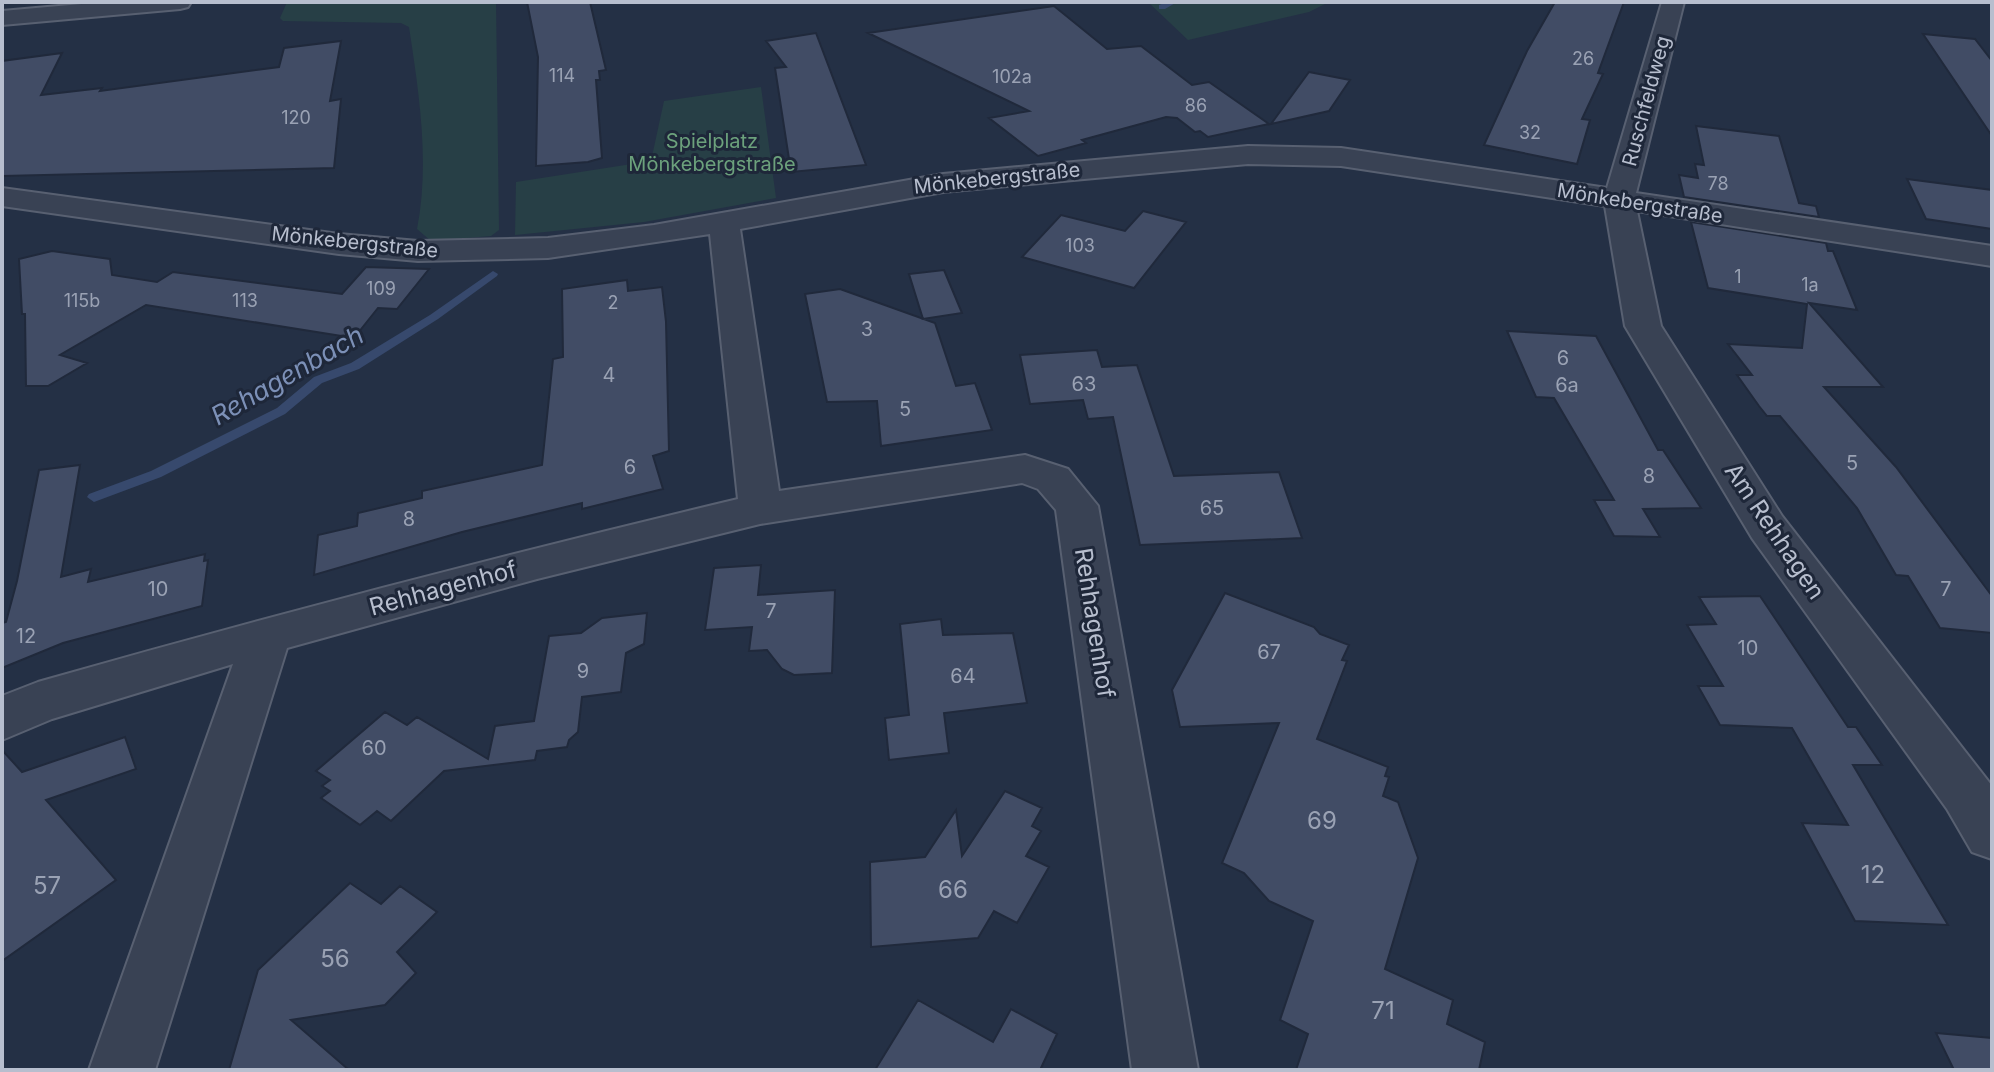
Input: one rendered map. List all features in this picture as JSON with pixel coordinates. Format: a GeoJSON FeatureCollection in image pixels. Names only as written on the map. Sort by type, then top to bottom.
{"type":"FeatureCollection","features":[{"type":"Feature","properties":{"kind":"street"},"geometry":{"type":"LineString","coordinates":[[2,18],[180,2]]}},
{"type":"Feature","properties":{"kind":"street","name":"Ruschfeldweg"},"geometry":{"type":"LineString","coordinates":[[1619,200],[1673,2]]}},
{"type":"Feature","properties":{"kind":"street","name":"Mönkebergstraße"},"geometry":{"type":"LineString","coordinates":[[2,197],[339,244],[418,251],[548,248],[654,235],[919,186],[1248,155],[1341,157],[1992,256]]}},
{"type":"Feature","properties":{"kind":"street","name":"Am Rehhagen"},"geometry":{"type":"LineString","coordinates":[[1619,200],[1643,326],[1767,527],[1966,792],[1992,834]]}},
{"type":"Feature","properties":{"kind":"street"},"geometry":{"type":"LineString","coordinates":[[723,223],[760,509]]}},
{"type":"Feature","properties":{"kind":"street","name":"Rehhagenhof"},"geometry":{"type":"LineString","coordinates":[[2,719],[38,703],[267,635],[537,563],[760,509],[1025,469],[1053,479],[1077,506],[1165,1070]]}},
{"type":"Feature","properties":{"kind":"street"},"geometry":{"type":"LineString","coordinates":[[122,1070],[267,635]]}},
{"type":"Feature","properties":{"kind":"green space"},"geometry":{"type":"Polygon","coordinates":[[[287,2],[496,2],[499,230],[491,236],[431,241],[417,229],[423,153],[409,27],[401,23],[283,21],[280,18],[287,2]]]}},
{"type":"Feature","properties":{"kind":"green space"},"geometry":{"type":"Polygon","coordinates":[[[1148,2],[1329,2],[1309,12],[1188,40],[1148,2]]]}},
{"type":"Feature","properties":{"kind":"green space","name":"Spielplatz Mönkebergstraße"},"geometry":{"type":"Polygon","coordinates":[[[761,87],[776,198],[644,222],[515,235],[516,182],[651,161],[664,101],[761,87]]]}},
{"type":"Feature","properties":{"kind":"building"},"geometry":{"type":"Polygon","coordinates":[[[527,2],[590,2],[606,70],[599,71],[600,80],[596,80],[602,158],[536,166],[538,57],[527,2]]]}},
{"type":"Feature","properties":{"kind":"building"},"geometry":{"type":"Polygon","coordinates":[[[1555,2],[1624,2],[1598,73],[1603,74],[1582,119],[1590,120],[1577,164],[1484,145],[1527,51],[1555,2]]]}},
{"type":"Feature","properties":{"kind":"building"},"geometry":{"type":"Polygon","coordinates":[[[1054,6],[1107,49],[1141,46],[1192,85],[1209,82],[1269,124],[1208,137],[1200,131],[1195,132],[1177,118],[1166,117],[1082,140],[1086,143],[1038,156],[989,118],[1029,111],[868,33],[1054,6]]]}},
{"type":"Feature","properties":{"kind":"building"},"geometry":{"type":"Polygon","coordinates":[[[816,33],[866,165],[791,172],[775,68],[786,67],[766,41],[816,33]]]}},
{"type":"Feature","properties":{"kind":"building"},"geometry":{"type":"Polygon","coordinates":[[[1923,34],[1975,39],[1992,61],[1992,136],[1923,34]]]}},
{"type":"Feature","properties":{"kind":"building"},"geometry":{"type":"Polygon","coordinates":[[[341,41],[330,101],[341,99],[334,168],[2,176],[2,61],[62,53],[41,95],[102,88],[100,91],[279,67],[284,48],[341,41]]]}},
{"type":"Feature","properties":{"kind":"building"},"geometry":{"type":"Polygon","coordinates":[[[1309,72],[1350,80],[1329,111],[1271,124],[1309,72]]]}},
{"type":"Feature","properties":{"kind":"building"},"geometry":{"type":"Polygon","coordinates":[[[1696,126],[1779,136],[1799,203],[1816,206],[1819,217],[1684,197],[1679,175],[1698,178],[1695,164],[1704,165],[1696,126]]]}},
{"type":"Feature","properties":{"kind":"building"},"geometry":{"type":"Polygon","coordinates":[[[1907,179],[1992,190],[1992,229],[1926,219],[1907,179]]]}},
{"type":"Feature","properties":{"kind":"building"},"geometry":{"type":"Polygon","coordinates":[[[1143,211],[1186,222],[1134,288],[1022,257],[1061,215],[1125,231],[1143,211]]]}},
{"type":"Feature","properties":{"kind":"building"},"geometry":{"type":"Polygon","coordinates":[[[1691,222],[1826,243],[1828,251],[1833,251],[1857,310],[1809,303],[1883,387],[1824,387],[1896,467],[1992,596],[1992,633],[1940,628],[1908,576],[1896,575],[1857,508],[1780,416],[1767,416],[1759,406],[1737,375],[1752,375],[1728,344],[1802,348],[1807,304],[1708,288],[1691,222]]]}},
{"type":"Feature","properties":{"kind":"building"},"geometry":{"type":"Polygon","coordinates":[[[52,251],[110,259],[112,275],[157,282],[173,272],[342,294],[366,267],[429,269],[397,309],[378,308],[354,338],[146,305],[60,355],[87,363],[48,386],[26,386],[25,314],[22,314],[19,259],[52,251]]]}},
{"type":"Feature","properties":{"kind":"building"},"geometry":{"type":"Polygon","coordinates":[[[944,270],[962,313],[923,319],[909,274],[944,270]]]}},
{"type":"Feature","properties":{"kind":"building"},"geometry":{"type":"Polygon","coordinates":[[[627,280],[628,291],[662,287],[666,322],[669,451],[653,456],[663,489],[582,509],[582,503],[462,532],[314,575],[318,535],[357,526],[358,513],[422,498],[422,491],[542,465],[553,359],[563,357],[562,289],[627,280]]]}},
{"type":"Feature","properties":{"kind":"building"},"geometry":{"type":"Polygon","coordinates":[[[840,289],[935,323],[956,386],[975,383],[992,430],[881,446],[877,401],[827,402],[805,294],[840,289]]]}},
{"type":"Feature","properties":{"kind":"building"},"geometry":{"type":"Polygon","coordinates":[[[1507,331],[1596,336],[1658,450],[1663,450],[1701,508],[1643,509],[1660,537],[1614,536],[1594,500],[1614,500],[1554,398],[1536,397],[1507,331]]]}},
{"type":"Feature","properties":{"kind":"building"},"geometry":{"type":"Polygon","coordinates":[[[1097,350],[1102,367],[1137,365],[1174,476],[1279,472],[1302,538],[1140,545],[1113,417],[1088,419],[1083,400],[1030,404],[1020,355],[1097,350]]]}},
{"type":"Feature","properties":{"kind":"building"},"geometry":{"type":"Polygon","coordinates":[[[80,465],[61,577],[91,569],[88,582],[205,554],[204,561],[208,560],[202,606],[63,643],[2,668],[2,623],[6,622],[17,581],[39,470],[80,465]]]}},
{"type":"Feature","properties":{"kind":"building"},"geometry":{"type":"Polygon","coordinates":[[[761,565],[758,595],[835,590],[832,673],[794,675],[782,669],[767,650],[749,651],[752,627],[705,630],[714,568],[761,565]]]}},
{"type":"Feature","properties":{"kind":"building"},"geometry":{"type":"Polygon","coordinates":[[[1225,593],[1314,627],[1320,634],[1349,645],[1342,660],[1347,661],[1317,739],[1388,767],[1385,776],[1389,777],[1383,796],[1398,802],[1418,858],[1385,969],[1453,1000],[1447,1024],[1485,1042],[1479,1070],[1296,1070],[1308,1034],[1280,1020],[1313,921],[1269,901],[1244,873],[1222,863],[1279,723],[1180,727],[1172,690],[1225,593]]]}},
{"type":"Feature","properties":{"kind":"building"},"geometry":{"type":"Polygon","coordinates":[[[1760,596],[1848,727],[1856,727],[1882,765],[1853,765],[1948,925],[1855,921],[1802,823],[1848,825],[1792,728],[1720,725],[1698,686],[1723,686],[1687,625],[1716,624],[1699,597],[1760,596]]]}},
{"type":"Feature","properties":{"kind":"building"},"geometry":{"type":"Polygon","coordinates":[[[647,613],[644,644],[626,653],[621,692],[582,697],[578,732],[569,740],[567,747],[537,751],[535,760],[444,771],[391,821],[377,811],[360,825],[321,798],[330,791],[322,786],[330,780],[316,771],[385,712],[407,725],[417,717],[488,759],[495,726],[534,721],[549,636],[581,633],[602,618],[647,613]]]}},
{"type":"Feature","properties":{"kind":"building"},"geometry":{"type":"Polygon","coordinates":[[[941,619],[943,635],[1013,633],[1027,703],[944,713],[949,753],[889,760],[885,718],[909,715],[900,624],[941,619]]]}},
{"type":"Feature","properties":{"kind":"building"},"geometry":{"type":"Polygon","coordinates":[[[125,737],[136,769],[46,800],[116,880],[2,961],[2,750],[22,772],[125,737]]]}},
{"type":"Feature","properties":{"kind":"building"},"geometry":{"type":"Polygon","coordinates":[[[1005,791],[1042,808],[1032,826],[1041,831],[1026,856],[1049,867],[1017,923],[994,911],[978,938],[871,947],[870,862],[925,857],[956,810],[962,856],[1005,791]]]}},
{"type":"Feature","properties":{"kind":"building"},"geometry":{"type":"Polygon","coordinates":[[[350,883],[381,904],[400,886],[437,912],[397,952],[416,973],[385,1005],[291,1020],[349,1070],[229,1070],[258,970],[350,883]]]}},
{"type":"Feature","properties":{"kind":"building"},"geometry":{"type":"Polygon","coordinates":[[[918,1000],[993,1042],[1011,1009],[1057,1034],[1041,1068],[1044,1070],[875,1070],[918,1000]]]}},
{"type":"Feature","properties":{"kind":"building"},"geometry":{"type":"Polygon","coordinates":[[[1936,1033],[1992,1038],[1992,1070],[1954,1070],[1936,1033]]]}},
{"type":"Feature","properties":{"kind":"waterway","name":"Rehagenbach"},"geometry":{"type":"LineString","coordinates":[[1162,7],[1173,2]]}},
{"type":"Feature","properties":{"kind":"waterway","name":"Rehagenbach"},"geometry":{"type":"LineString","coordinates":[[94,497],[156,474],[281,411],[318,380],[355,366],[434,317],[493,274]]}}]}
